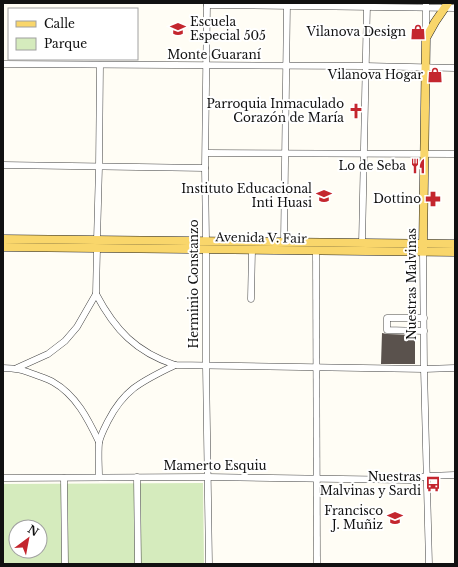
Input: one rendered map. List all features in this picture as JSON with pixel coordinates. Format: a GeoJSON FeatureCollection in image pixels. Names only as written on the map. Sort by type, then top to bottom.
{"type":"FeatureCollection","features":[{"type":"Feature","properties":{"kind":"main road"},"geometry":{"type":"LineString","coordinates":[[426,38],[446,6]]}},
{"type":"Feature","properties":{"kind":"main road","name":"Nuestras Malvinas"},"geometry":{"type":"LineString","coordinates":[[423,248],[426,38]]}},
{"type":"Feature","properties":{"kind":"main road","name":"Avenida V. Fair"},"geometry":{"type":"LineString","coordinates":[[3,239],[97,244]]}},
{"type":"Feature","properties":{"kind":"main road","name":"Avenida V. Fair"},"geometry":{"type":"LineString","coordinates":[[3,247],[97,244],[206,245],[284,242],[362,243],[423,248]]}},
{"type":"Feature","properties":{"kind":"main road"},"geometry":{"type":"LineString","coordinates":[[423,248],[455,244]]}},
{"type":"Feature","properties":{"kind":"main road","name":"Avenida V. Fair"},"geometry":{"type":"LineString","coordinates":[[206,245],[252,250],[423,248]]}},
{"type":"Feature","properties":{"kind":"main road"},"geometry":{"type":"LineString","coordinates":[[423,248],[455,252]]}},
{"type":"Feature","properties":{"kind":"street"},"geometry":{"type":"LineString","coordinates":[[207,4],[446,6],[455,8]]}},
{"type":"Feature","properties":{"kind":"street","name":"Herminio Constanzo"},"geometry":{"type":"LineString","coordinates":[[207,4],[205,168],[209,564]]}},
{"type":"Feature","properties":{"kind":"street"},"geometry":{"type":"LineString","coordinates":[[284,242],[287,5]]}},
{"type":"Feature","properties":{"kind":"street"},"geometry":{"type":"LineString","coordinates":[[362,243],[367,5]]}},
{"type":"Feature","properties":{"kind":"street","name":"Nuestras Malvinas"},"geometry":{"type":"LineString","coordinates":[[426,6],[426,38]]}},
{"type":"Feature","properties":{"kind":"street","name":"Monte Guaraní"},"geometry":{"type":"LineString","coordinates":[[3,64],[365,66],[455,68]]}},
{"type":"Feature","properties":{"kind":"street"},"geometry":{"type":"LineString","coordinates":[[16,368],[48,354],[65,341],[77,327],[96,294],[100,167],[100,65]]}},
{"type":"Feature","properties":{"kind":"street"},"geometry":{"type":"LineString","coordinates":[[206,154],[455,154]]}},
{"type":"Feature","properties":{"kind":"street"},"geometry":{"type":"LineString","coordinates":[[3,165],[205,168]]}},
{"type":"Feature","properties":{"kind":"street","name":"Nuestras Malvinas"},"geometry":{"type":"LineString","coordinates":[[423,248],[424,369],[429,564]]}},
{"type":"Feature","properties":{"kind":"street"},"geometry":{"type":"LineString","coordinates":[[251,299],[252,250]]}},
{"type":"Feature","properties":{"kind":"street"},"geometry":{"type":"LineString","coordinates":[[316,250],[317,564]]}},
{"type":"Feature","properties":{"kind":"street"},"geometry":{"type":"LineString","coordinates":[[96,294],[114,323],[129,339],[143,351],[158,360],[175,365],[424,369],[455,368]]}},
{"type":"Feature","properties":{"kind":"street"},"geometry":{"type":"LineString","coordinates":[[424,318],[386,318],[387,330],[424,331]]}},
{"type":"Feature","properties":{"kind":"street"},"geometry":{"type":"LineString","coordinates":[[99,477],[99,442],[114,409],[132,388],[144,380],[175,365]]}},
{"type":"Feature","properties":{"kind":"street"},"geometry":{"type":"LineString","coordinates":[[3,368],[16,368],[52,381],[66,391],[78,404],[99,442]]}},
{"type":"Feature","properties":{"kind":"street","name":"Mamerto Esquiu"},"geometry":{"type":"LineString","coordinates":[[3,478],[207,477],[411,480],[427,476],[455,475]]}},
{"type":"Feature","properties":{"kind":"street"},"geometry":{"type":"LineString","coordinates":[[137,477],[138,564]]}},
{"type":"Feature","properties":{"kind":"street"},"geometry":{"type":"LineString","coordinates":[[64,478],[64,564]]}},
{"type":"Feature","properties":{"kind":"green space"},"geometry":{"type":"Polygon","coordinates":[[[203,483],[204,564],[3,564],[3,484],[203,483]]]}},
{"type":"Feature","properties":{"kind":"building"},"geometry":{"type":"Polygon","coordinates":[[[382,333],[415,335],[415,364],[381,364],[382,333]]]}},
{"type":"Feature","properties":{"kind":"place","name":"Escuela Especial 505"},"geometry":{"type":"Point","coordinates":[178,29]}},
{"type":"Feature","properties":{"kind":"place","name":"Vilanova Design"},"geometry":{"type":"Point","coordinates":[418,32]}},
{"type":"Feature","properties":{"kind":"place","name":"Vilanova Hogar"},"geometry":{"type":"Point","coordinates":[435,75]}},
{"type":"Feature","properties":{"kind":"place","name":"Parroquia Inmaculado Corazón de María"},"geometry":{"type":"Point","coordinates":[356,111]}},
{"type":"Feature","properties":{"kind":"place","name":"Lo de Seba"},"geometry":{"type":"Point","coordinates":[418,166]}},
{"type":"Feature","properties":{"kind":"place","name":"Instituto Educacional Inti Huasi"},"geometry":{"type":"Point","coordinates":[324,196]}},
{"type":"Feature","properties":{"kind":"place","name":"Dottino"},"geometry":{"type":"Point","coordinates":[433,199]}},
{"type":"Feature","properties":{"kind":"place","name":"Nuestras Malvinas y Sardi"},"geometry":{"type":"Point","coordinates":[433,484]}},
{"type":"Feature","properties":{"kind":"place","name":"Francisco J. Muñiz"},"geometry":{"type":"Point","coordinates":[395,518]}}]}
